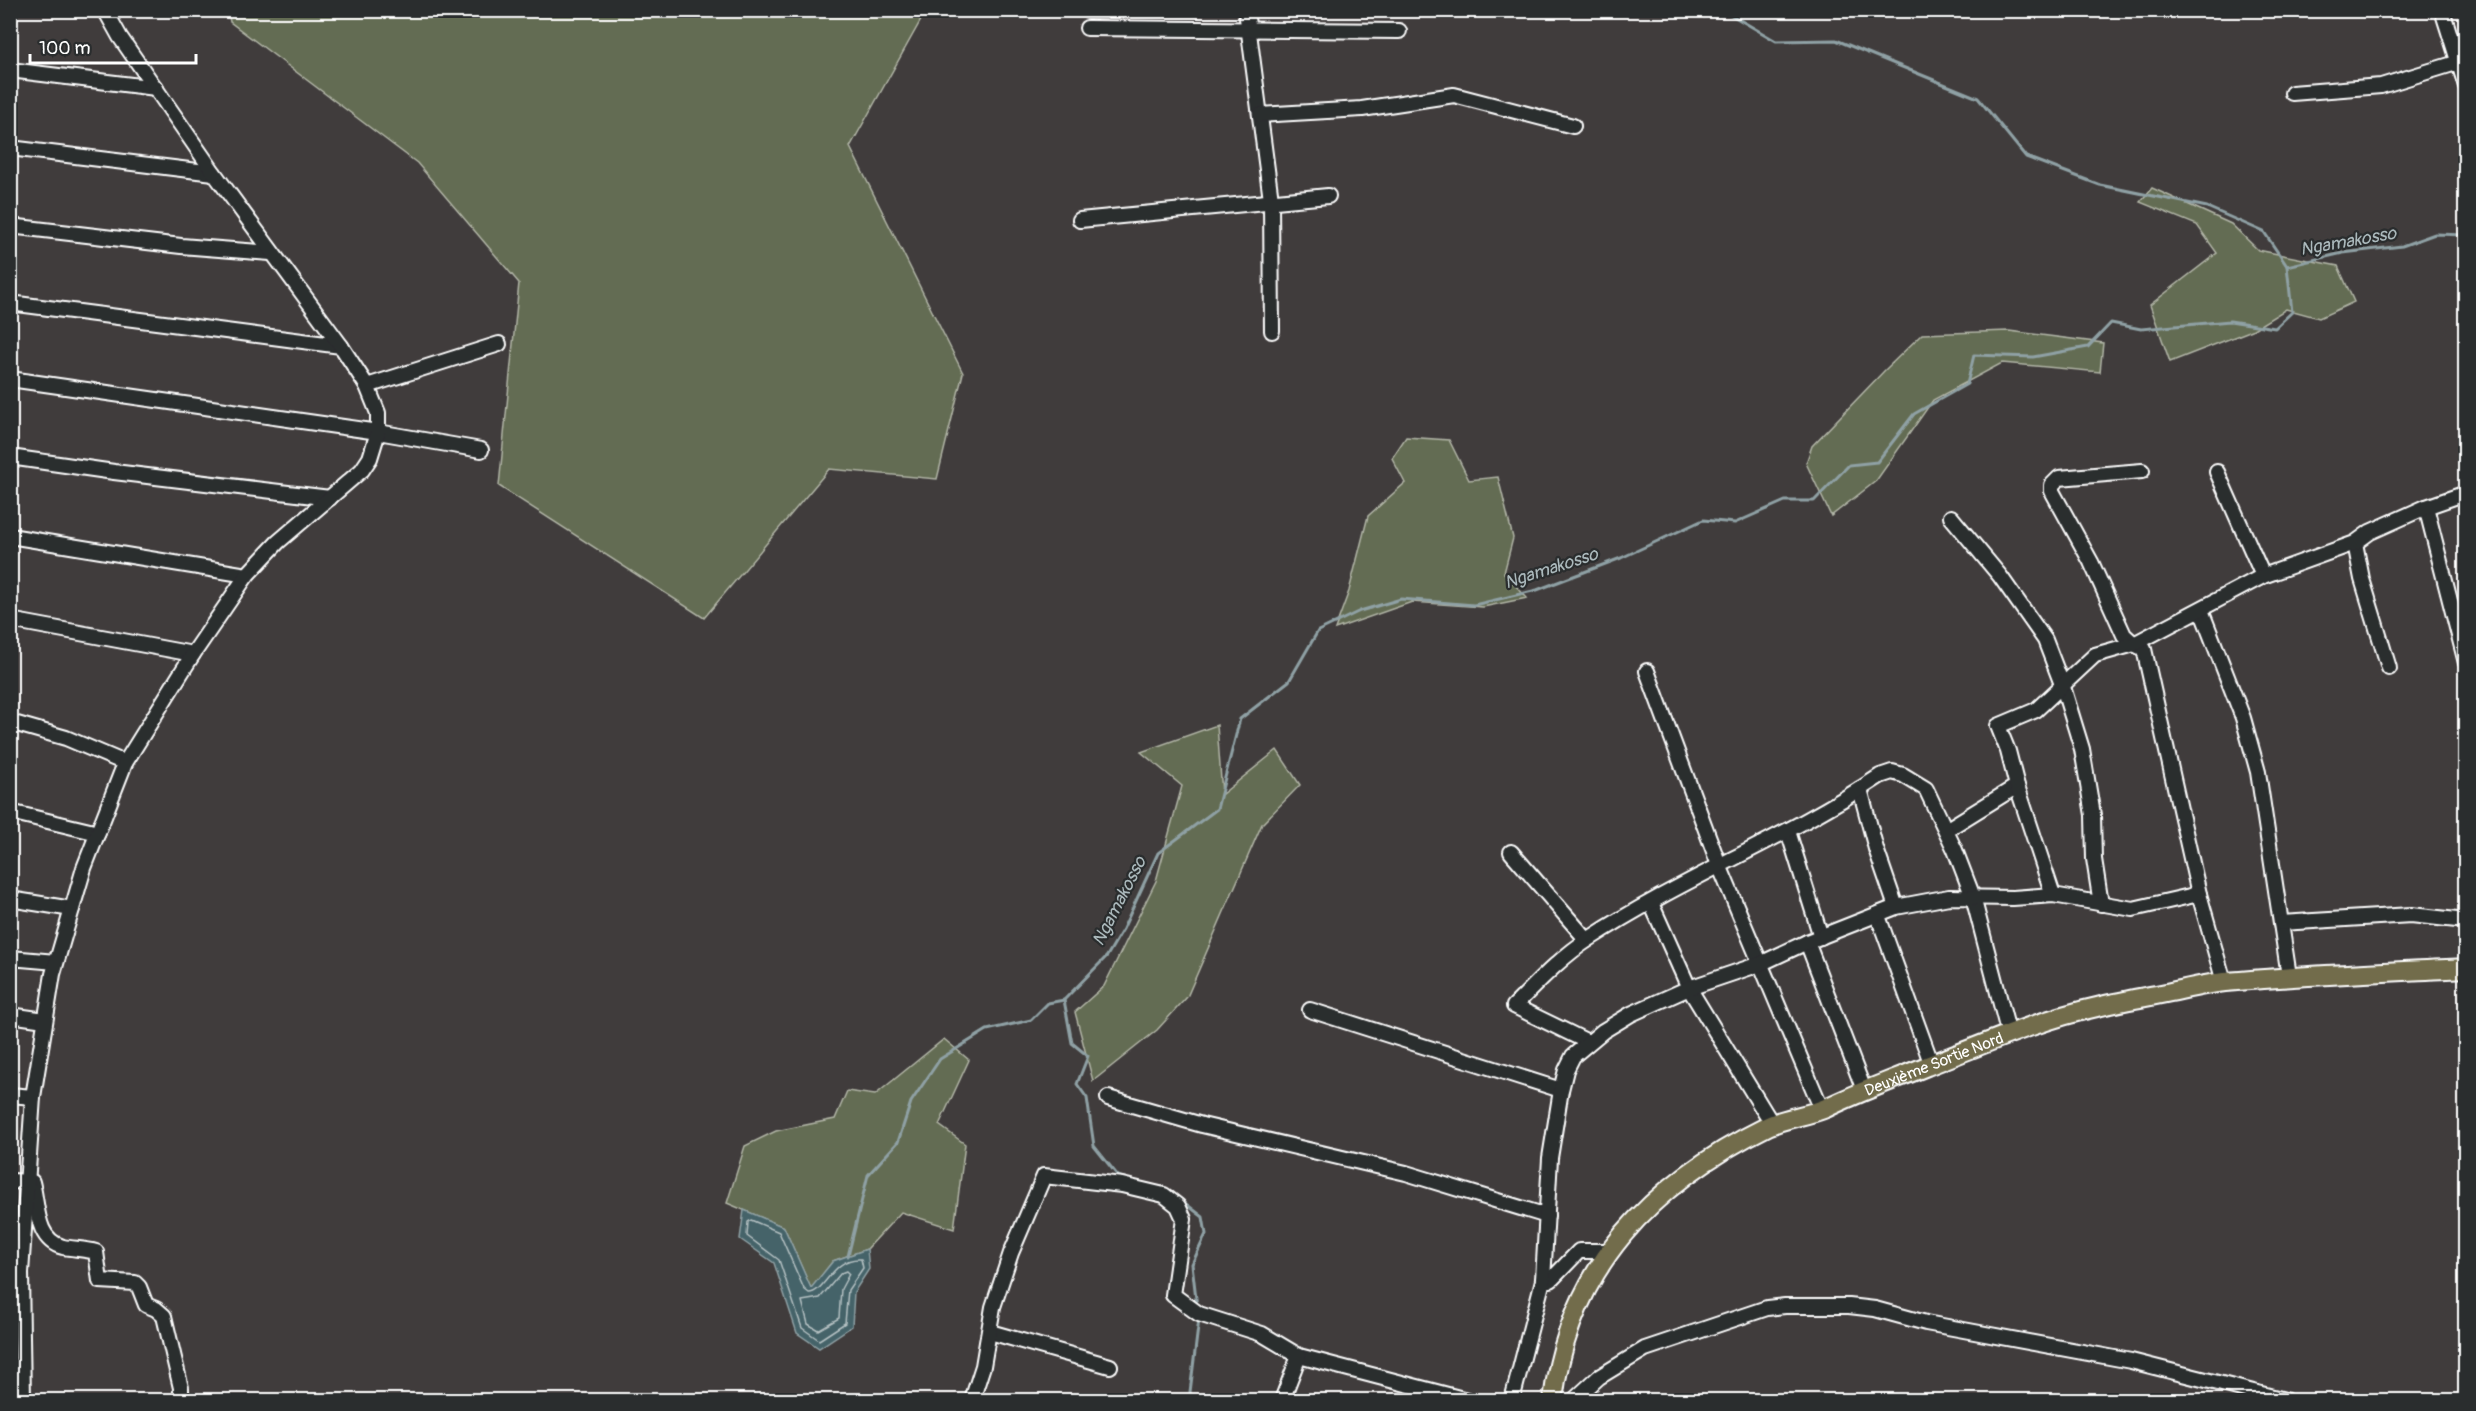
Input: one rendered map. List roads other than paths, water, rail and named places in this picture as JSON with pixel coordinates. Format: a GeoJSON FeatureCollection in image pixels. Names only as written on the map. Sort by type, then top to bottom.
{"type":"FeatureCollection","features":[{"type":"Feature","properties":{"kind":"main road","name":"Deuxième Sortie Nord"},"geometry":{"type":"LineString","coordinates":[[1553,1401],[1569,1328],[1579,1303],[1609,1251],[1648,1206],[1680,1179],[1727,1147],[1772,1124],[1822,1110],[1864,1090],[2009,1035],[2095,1007],[2224,982],[2289,976],[2466,968]]}},
{"type":"Feature","properties":{"kind":"street"},"geometry":{"type":"LineString","coordinates":[[24,1401],[16,1361],[16,1273],[31,1147],[33,1097],[56,962],[98,833],[125,763],[193,654],[247,575],[278,542],[367,465],[378,432],[378,413],[367,386],[341,346],[214,173],[120,36],[105,10]]}},
{"type":"Feature","properties":{"kind":"street"},"geometry":{"type":"LineString","coordinates":[[1246,10],[1271,200],[1272,331]]}},
{"type":"Feature","properties":{"kind":"street"},"geometry":{"type":"LineString","coordinates":[[2442,10],[2463,61],[2466,86]]}},
{"type":"Feature","properties":{"kind":"street"},"geometry":{"type":"LineString","coordinates":[[1087,28],[1399,31]]}},
{"type":"Feature","properties":{"kind":"street"},"geometry":{"type":"LineString","coordinates":[[2292,93],[2381,86],[2463,61]]}},
{"type":"Feature","properties":{"kind":"street"},"geometry":{"type":"LineString","coordinates":[[10,70],[156,88]]}},
{"type":"Feature","properties":{"kind":"street"},"geometry":{"type":"LineString","coordinates":[[1260,115],[1362,109],[1454,95],[1572,126]]}},
{"type":"Feature","properties":{"kind":"street"},"geometry":{"type":"LineString","coordinates":[[10,148],[214,173]]}},
{"type":"Feature","properties":{"kind":"street"},"geometry":{"type":"LineString","coordinates":[[1080,220],[1328,196]]}},
{"type":"Feature","properties":{"kind":"street"},"geometry":{"type":"LineString","coordinates":[[10,226],[181,246],[271,253]]}},
{"type":"Feature","properties":{"kind":"street"},"geometry":{"type":"LineString","coordinates":[[10,303],[341,346]]}},
{"type":"Feature","properties":{"kind":"street"},"geometry":{"type":"LineString","coordinates":[[367,386],[499,344]]}},
{"type":"Feature","properties":{"kind":"street"},"geometry":{"type":"LineString","coordinates":[[10,379],[378,432],[481,450]]}},
{"type":"Feature","properties":{"kind":"street"},"geometry":{"type":"LineString","coordinates":[[10,457],[330,498]]}},
{"type":"Feature","properties":{"kind":"street"},"geometry":{"type":"LineString","coordinates":[[2142,471],[2059,478],[2052,485],[2052,491],[2091,562],[2124,635],[2144,649],[2199,894],[2224,982]]}},
{"type":"Feature","properties":{"kind":"street"},"geometry":{"type":"LineString","coordinates":[[2217,472],[2263,576]]}},
{"type":"Feature","properties":{"kind":"street"},"geometry":{"type":"LineString","coordinates":[[2053,895],[1998,726],[2036,710],[2095,655],[2134,644],[2263,576],[2355,543],[2370,532],[2466,493]]}},
{"type":"Feature","properties":{"kind":"street"},"geometry":{"type":"LineString","coordinates":[[2427,507],[2466,663]]}},
{"type":"Feature","properties":{"kind":"street"},"geometry":{"type":"LineString","coordinates":[[1951,517],[2000,576],[2045,640],[2063,687],[2082,749],[2093,815],[2094,859],[2101,904]]}},
{"type":"Feature","properties":{"kind":"street"},"geometry":{"type":"LineString","coordinates":[[10,536],[247,575]]}},
{"type":"Feature","properties":{"kind":"street"},"geometry":{"type":"LineString","coordinates":[[2355,543],[2362,579],[2389,668]]}},
{"type":"Feature","properties":{"kind":"street"},"geometry":{"type":"LineString","coordinates":[[2201,610],[2251,742],[2258,772],[2289,976]]}},
{"type":"Feature","properties":{"kind":"street"},"geometry":{"type":"LineString","coordinates":[[10,620],[193,654]]}},
{"type":"Feature","properties":{"kind":"street"},"geometry":{"type":"LineString","coordinates":[[1647,671],[1719,866],[1822,1110]]}},
{"type":"Feature","properties":{"kind":"street"},"geometry":{"type":"LineString","coordinates":[[10,722],[66,738],[125,763]]}},
{"type":"Feature","properties":{"kind":"street"},"geometry":{"type":"LineString","coordinates":[[1588,1042],[1514,1006],[1551,969],[1587,940],[1719,866],[1788,831],[1880,776],[1892,772],[1903,775],[1926,789],[1946,830],[1973,897],[2009,1035]]}},
{"type":"Feature","properties":{"kind":"street"},"geometry":{"type":"LineString","coordinates":[[1946,830],[2017,786]]}},
{"type":"Feature","properties":{"kind":"street"},"geometry":{"type":"LineString","coordinates":[[1860,789],[1876,849],[1896,907]]}},
{"type":"Feature","properties":{"kind":"street"},"geometry":{"type":"LineString","coordinates":[[10,812],[98,833]]}},
{"type":"Feature","properties":{"kind":"street"},"geometry":{"type":"LineString","coordinates":[[1788,831],[1821,937]]}},
{"type":"Feature","properties":{"kind":"street"},"geometry":{"type":"LineString","coordinates":[[1510,852],[1587,940]]}},
{"type":"Feature","properties":{"kind":"street"},"geometry":{"type":"LineString","coordinates":[[1512,1401],[1543,1280],[1550,1158],[1561,1090],[1566,1070],[1573,1056],[1588,1042],[1631,1014],[1689,988],[1760,964],[1807,942],[1896,907],[1936,898],[2013,898],[2053,895],[2133,909],[2199,894]]}},
{"type":"Feature","properties":{"kind":"street"},"geometry":{"type":"LineString","coordinates":[[10,899],[72,909]]}},
{"type":"Feature","properties":{"kind":"street"},"geometry":{"type":"LineString","coordinates":[[1651,903],[1689,988],[1772,1124]]}},
{"type":"Feature","properties":{"kind":"street"},"geometry":{"type":"LineString","coordinates":[[2281,923],[2411,915],[2466,921]]}},
{"type":"Feature","properties":{"kind":"street"},"geometry":{"type":"LineString","coordinates":[[1878,916],[1932,1065]]}},
{"type":"Feature","properties":{"kind":"street"},"geometry":{"type":"LineString","coordinates":[[1807,942],[1864,1090]]}},
{"type":"Feature","properties":{"kind":"street"},"geometry":{"type":"LineString","coordinates":[[10,958],[56,962]]}},
{"type":"Feature","properties":{"kind":"street"},"geometry":{"type":"LineString","coordinates":[[1310,1010],[1561,1090]]}},
{"type":"Feature","properties":{"kind":"street"},"geometry":{"type":"LineString","coordinates":[[10,1014],[45,1020]]}},
{"type":"Feature","properties":{"kind":"street"},"geometry":{"type":"LineString","coordinates":[[10,1095],[33,1097]]}},
{"type":"Feature","properties":{"kind":"street"},"geometry":{"type":"LineString","coordinates":[[1108,1098],[1202,1125],[1406,1173],[1547,1216]]}},
{"type":"Feature","properties":{"kind":"street"},"geometry":{"type":"LineString","coordinates":[[974,1400],[990,1332],[993,1307],[1011,1252],[1044,1176],[1122,1185],[1164,1195],[1178,1206],[1184,1219],[1173,1295],[1199,1314],[1262,1334],[1299,1356],[1467,1401]]}},
{"type":"Feature","properties":{"kind":"street"},"geometry":{"type":"LineString","coordinates":[[10,1181],[26,1181],[33,1184],[39,1223],[46,1235],[61,1246],[96,1252],[100,1281],[135,1283],[146,1305],[156,1309],[164,1316],[181,1388],[181,1401]]}},
{"type":"Feature","properties":{"kind":"street"},"geometry":{"type":"LineString","coordinates":[[1543,1280],[1551,1280],[1579,1251],[1609,1251]]}},
{"type":"Feature","properties":{"kind":"street"},"geometry":{"type":"LineString","coordinates":[[1574,1401],[1611,1369],[1658,1343],[1767,1308],[1785,1306],[1849,1306],[1875,1309],[1926,1323],[2131,1361],[2285,1401]]}},
{"type":"Feature","properties":{"kind":"street"},"geometry":{"type":"LineString","coordinates":[[990,1332],[1110,1366]]}},
{"type":"Feature","properties":{"kind":"street"},"geometry":{"type":"LineString","coordinates":[[1282,1401],[1299,1356]]}},
{"type":"Feature","properties":{"kind":"water"},"geometry":{"type":"Polygon","coordinates":[[[744,1210],[784,1227],[811,1288],[833,1261],[867,1249],[869,1269],[854,1292],[852,1326],[819,1348],[797,1333],[774,1263],[740,1239],[744,1210]]]}},
{"type":"Feature","properties":{"kind":"waterway"},"geometry":{"type":"LineString","coordinates":[[1694,10],[1704,17],[1728,13],[1776,41],[1836,40],[1978,98],[2026,157],[2100,185],[2207,207],[2264,232],[2287,266]]}},
{"type":"Feature","properties":{"kind":"waterway","name":"Ngamakosso"},"geometry":{"type":"LineString","coordinates":[[848,1256],[868,1175],[898,1142],[911,1102],[940,1059],[987,1030],[1031,1020],[1048,1003],[1064,1000],[1107,956],[1123,929],[1158,853],[1217,809],[1240,719],[1289,681],[1318,631],[1360,611],[1401,599],[1474,605],[1537,590],[1621,558],[1703,520],[1735,523],[1785,501],[1814,501],[1849,465],[1877,462],[1914,414],[1967,384],[1974,355],[2033,357],[2088,347],[2111,323],[2141,329],[2230,321],[2275,328],[2292,312],[2287,266],[2343,253],[2402,246],[2435,234],[2466,235]]}},
{"type":"Feature","properties":{"kind":"waterway"},"geometry":{"type":"LineString","coordinates":[[1064,1000],[1072,1043],[1088,1056],[1077,1084],[1087,1098],[1094,1146],[1118,1176],[1135,1182]]}},
{"type":"Feature","properties":{"kind":"waterway"},"geometry":{"type":"LineString","coordinates":[[1173,1194],[1203,1217],[1206,1234],[1192,1264],[1197,1307]]}},
{"type":"Feature","properties":{"kind":"waterway"},"geometry":{"type":"LineString","coordinates":[[1192,1400],[1190,1392],[1199,1319]]}}]}
